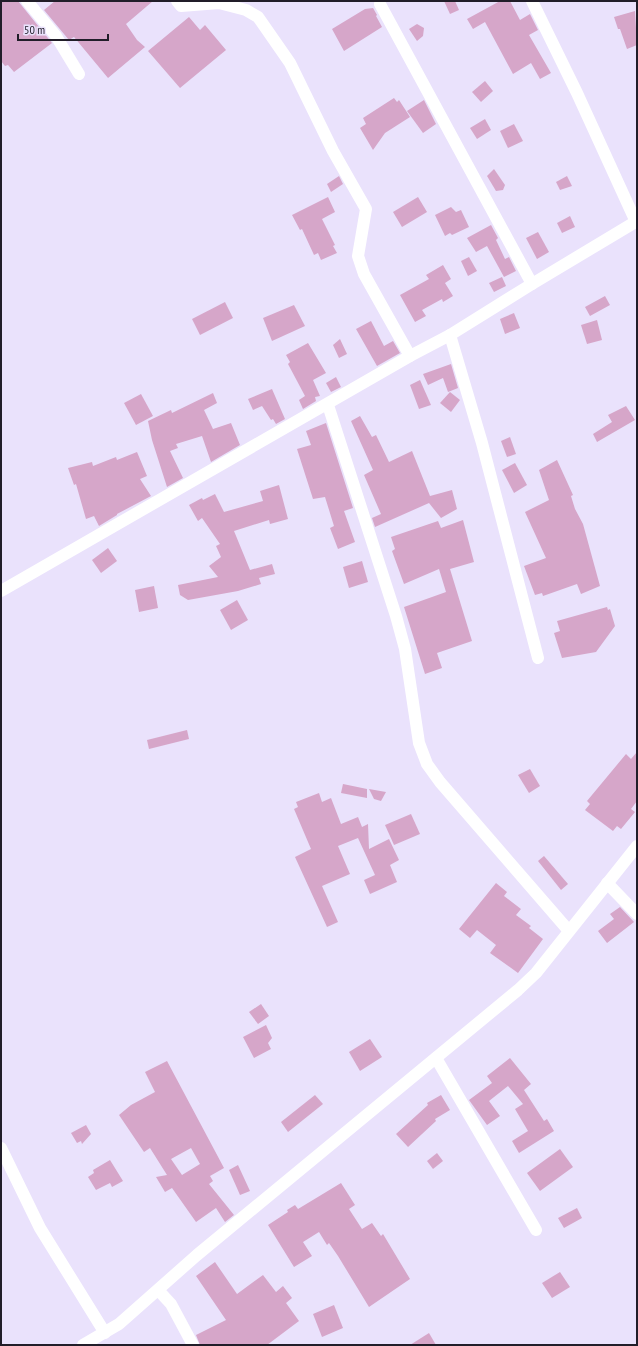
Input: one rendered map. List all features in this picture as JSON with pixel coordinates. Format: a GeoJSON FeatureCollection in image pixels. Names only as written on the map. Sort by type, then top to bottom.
{"type":"FeatureCollection","features":[{"type":"Feature","properties":{"kind":"street"},"geometry":{"type":"LineString","coordinates":[[27,1],[56,36],[79,74]]}},
{"type":"Feature","properties":{"kind":"street"},"geometry":{"type":"LineString","coordinates":[[177,1],[181,6],[218,3],[246,10],[258,17],[290,63],[333,151],[366,209],[358,256],[364,274],[410,356]]}},
{"type":"Feature","properties":{"kind":"street"},"geometry":{"type":"LineString","coordinates":[[1,591],[328,405],[410,356],[450,335],[636,222],[577,93],[532,1]]}},
{"type":"Feature","properties":{"kind":"street"},"geometry":{"type":"LineString","coordinates":[[380,4],[532,284]]}},
{"type":"Feature","properties":{"kind":"street"},"geometry":{"type":"LineString","coordinates":[[450,335],[482,443],[538,658]]}},
{"type":"Feature","properties":{"kind":"street"},"geometry":{"type":"LineString","coordinates":[[328,405],[396,616],[405,649],[419,743],[427,764],[440,782],[569,931]]}},
{"type":"Feature","properties":{"kind":"street"},"geometry":{"type":"LineString","coordinates":[[83,1345],[119,1324],[197,1255],[436,1058],[536,973],[637,846]]}},
{"type":"Feature","properties":{"kind":"street"},"geometry":{"type":"LineString","coordinates":[[607,883],[637,914]]}},
{"type":"Feature","properties":{"kind":"street"},"geometry":{"type":"LineString","coordinates":[[436,1058],[536,1230]]}},
{"type":"Feature","properties":{"kind":"street"},"geometry":{"type":"LineString","coordinates":[[1,1148],[40,1228],[105,1333]]}},
{"type":"Feature","properties":{"kind":"street"},"geometry":{"type":"LineString","coordinates":[[159,1290],[172,1304],[194,1345]]}},
{"type":"Feature","properties":{"kind":"building"},"geometry":{"type":"Polygon","coordinates":[[[1,1],[18,1],[52,43],[14,72],[8,65],[5,66],[1,61],[1,1]]]}},
{"type":"Feature","properties":{"kind":"building"},"geometry":{"type":"Polygon","coordinates":[[[55,1],[153,1],[126,24],[137,40],[145,47],[108,78],[74,37],[69,40],[44,10],[55,1]]]}},
{"type":"Feature","properties":{"kind":"building"},"geometry":{"type":"Polygon","coordinates":[[[444,1],[455,1],[459,10],[450,14],[444,1]]]}},
{"type":"Feature","properties":{"kind":"building"},"geometry":{"type":"Polygon","coordinates":[[[500,1],[510,1],[520,20],[530,14],[538,30],[529,35],[551,73],[540,79],[531,63],[513,74],[485,22],[473,29],[467,19],[500,1]]]}},
{"type":"Feature","properties":{"kind":"building"},"geometry":{"type":"Polygon","coordinates":[[[373,8],[382,27],[344,51],[332,29],[365,9],[373,8]]]}},
{"type":"Feature","properties":{"kind":"building"},"geometry":{"type":"Polygon","coordinates":[[[635,11],[637,45],[627,49],[614,17],[635,11]]]}},
{"type":"Feature","properties":{"kind":"building"},"geometry":{"type":"Polygon","coordinates":[[[189,17],[200,30],[205,25],[226,50],[180,88],[148,51],[189,17]]]}},
{"type":"Feature","properties":{"kind":"building"},"geometry":{"type":"Polygon","coordinates":[[[417,24],[424,28],[423,36],[417,41],[409,29],[417,24]]]}},
{"type":"Feature","properties":{"kind":"building"},"geometry":{"type":"Polygon","coordinates":[[[485,81],[493,91],[481,102],[472,92],[485,81]]]}},
{"type":"Feature","properties":{"kind":"building"},"geometry":{"type":"Polygon","coordinates":[[[394,98],[397,102],[399,100],[410,117],[385,133],[373,150],[360,128],[366,124],[363,118],[394,98]]]}},
{"type":"Feature","properties":{"kind":"building"},"geometry":{"type":"Polygon","coordinates":[[[424,100],[436,124],[423,133],[407,111],[424,100]]]}},
{"type":"Feature","properties":{"kind":"building"},"geometry":{"type":"Polygon","coordinates":[[[485,119],[491,130],[477,139],[470,128],[485,119]]]}},
{"type":"Feature","properties":{"kind":"building"},"geometry":{"type":"Polygon","coordinates":[[[514,124],[523,141],[508,148],[500,131],[514,124]]]}},
{"type":"Feature","properties":{"kind":"building"},"geometry":{"type":"Polygon","coordinates":[[[494,169],[505,185],[503,190],[496,191],[487,176],[494,169]]]}},
{"type":"Feature","properties":{"kind":"building"},"geometry":{"type":"Polygon","coordinates":[[[339,176],[343,184],[331,192],[327,184],[339,176]]]}},
{"type":"Feature","properties":{"kind":"building"},"geometry":{"type":"Polygon","coordinates":[[[567,176],[572,186],[560,190],[556,182],[567,176]]]}},
{"type":"Feature","properties":{"kind":"building"},"geometry":{"type":"Polygon","coordinates":[[[328,197],[335,212],[322,219],[335,245],[333,246],[337,253],[321,260],[318,253],[314,255],[302,229],[300,230],[292,215],[328,197]]]}},
{"type":"Feature","properties":{"kind":"building"},"geometry":{"type":"Polygon","coordinates":[[[418,197],[427,212],[402,227],[393,212],[418,197]]]}},
{"type":"Feature","properties":{"kind":"building"},"geometry":{"type":"Polygon","coordinates":[[[451,207],[456,212],[461,210],[469,227],[452,235],[450,233],[445,236],[435,215],[451,207]]]}},
{"type":"Feature","properties":{"kind":"building"},"geometry":{"type":"Polygon","coordinates":[[[570,216],[575,227],[562,233],[557,223],[570,216]]]}},
{"type":"Feature","properties":{"kind":"building"},"geometry":{"type":"Polygon","coordinates":[[[491,225],[498,238],[496,240],[505,259],[509,257],[516,271],[504,277],[487,246],[476,252],[467,238],[491,225]]]}},
{"type":"Feature","properties":{"kind":"building"},"geometry":{"type":"Polygon","coordinates":[[[538,232],[549,252],[537,259],[526,238],[538,232]]]}},
{"type":"Feature","properties":{"kind":"building"},"geometry":{"type":"Polygon","coordinates":[[[469,257],[477,271],[468,276],[461,261],[469,257]]]}},
{"type":"Feature","properties":{"kind":"building"},"geometry":{"type":"Polygon","coordinates":[[[443,265],[451,279],[445,283],[453,296],[443,302],[442,299],[422,310],[426,316],[415,322],[400,295],[429,279],[426,275],[443,265]]]}},
{"type":"Feature","properties":{"kind":"building"},"geometry":{"type":"Polygon","coordinates":[[[502,277],[506,286],[494,292],[489,283],[502,277]]]}},
{"type":"Feature","properties":{"kind":"building"},"geometry":{"type":"Polygon","coordinates":[[[605,296],[610,305],[590,316],[585,307],[605,296]]]}},
{"type":"Feature","properties":{"kind":"building"},"geometry":{"type":"Polygon","coordinates":[[[225,302],[233,318],[200,335],[192,319],[225,302]]]}},
{"type":"Feature","properties":{"kind":"building"},"geometry":{"type":"Polygon","coordinates":[[[294,305],[305,326],[272,341],[263,318],[294,305]]]}},
{"type":"Feature","properties":{"kind":"building"},"geometry":{"type":"Polygon","coordinates":[[[514,313],[520,328],[505,334],[500,319],[514,313]]]}},
{"type":"Feature","properties":{"kind":"building"},"geometry":{"type":"Polygon","coordinates":[[[597,320],[602,340],[587,344],[581,325],[597,320]]]}},
{"type":"Feature","properties":{"kind":"building"},"geometry":{"type":"Polygon","coordinates":[[[371,321],[384,346],[393,341],[400,353],[377,366],[356,329],[371,321]]]}},
{"type":"Feature","properties":{"kind":"building"},"geometry":{"type":"Polygon","coordinates":[[[340,339],[347,354],[339,358],[333,345],[340,339]]]}},
{"type":"Feature","properties":{"kind":"building"},"geometry":{"type":"Polygon","coordinates":[[[308,343],[326,373],[313,380],[320,396],[315,397],[316,401],[303,409],[299,400],[305,396],[288,364],[290,362],[286,355],[308,343]]]}},
{"type":"Feature","properties":{"kind":"building"},"geometry":{"type":"Polygon","coordinates":[[[451,364],[458,388],[448,392],[443,378],[428,385],[423,374],[451,364]]]}},
{"type":"Feature","properties":{"kind":"building"},"geometry":{"type":"Polygon","coordinates":[[[336,377],[341,387],[331,392],[326,383],[336,377]]]}},
{"type":"Feature","properties":{"kind":"building"},"geometry":{"type":"Polygon","coordinates":[[[420,380],[431,405],[419,409],[410,385],[420,380]]]}},
{"type":"Feature","properties":{"kind":"building"},"geometry":{"type":"Polygon","coordinates":[[[272,389],[285,419],[276,424],[273,419],[271,420],[262,406],[253,410],[248,399],[272,389]]]}},
{"type":"Feature","properties":{"kind":"building"},"geometry":{"type":"Polygon","coordinates":[[[450,392],[460,400],[451,412],[440,403],[450,392]]]}},
{"type":"Feature","properties":{"kind":"building"},"geometry":{"type":"Polygon","coordinates":[[[213,393],[217,403],[204,410],[213,429],[231,423],[240,445],[211,462],[202,436],[176,444],[178,448],[170,451],[183,478],[167,487],[152,440],[148,421],[171,410],[172,413],[213,393]]]}},
{"type":"Feature","properties":{"kind":"building"},"geometry":{"type":"Polygon","coordinates":[[[141,394],[153,416],[136,425],[124,403],[141,394]]]}},
{"type":"Feature","properties":{"kind":"building"},"geometry":{"type":"Polygon","coordinates":[[[626,406],[635,420],[597,442],[593,434],[612,422],[608,415],[626,406]]]}},
{"type":"Feature","properties":{"kind":"building"},"geometry":{"type":"Polygon","coordinates":[[[360,416],[372,437],[376,435],[389,462],[412,451],[430,496],[452,490],[457,509],[441,518],[429,503],[375,527],[372,518],[381,514],[364,475],[373,470],[351,421],[360,416]]]}},
{"type":"Feature","properties":{"kind":"building"},"geometry":{"type":"Polygon","coordinates":[[[326,423],[353,508],[344,511],[355,542],[338,549],[330,528],[334,526],[325,497],[313,499],[297,449],[311,445],[306,431],[326,423]]]}},
{"type":"Feature","properties":{"kind":"building"},"geometry":{"type":"Polygon","coordinates":[[[510,437],[516,454],[507,457],[501,441],[510,437]]]}},
{"type":"Feature","properties":{"kind":"building"},"geometry":{"type":"Polygon","coordinates":[[[137,452],[147,476],[140,479],[151,496],[117,514],[99,526],[94,516],[86,519],[76,484],[74,485],[68,468],[92,462],[93,466],[116,457],[117,460],[137,452]]]}},
{"type":"Feature","properties":{"kind":"building"},"geometry":{"type":"Polygon","coordinates":[[[557,460],[573,495],[571,496],[575,509],[583,524],[600,586],[581,594],[577,584],[543,596],[542,593],[535,595],[524,566],[546,558],[525,512],[549,500],[539,470],[557,460]]]}},
{"type":"Feature","properties":{"kind":"building"},"geometry":{"type":"Polygon","coordinates":[[[515,463],[527,485],[514,493],[502,470],[515,463]]]}},
{"type":"Feature","properties":{"kind":"building"},"geometry":{"type":"Polygon","coordinates":[[[279,485],[288,519],[270,524],[269,520],[234,531],[250,570],[272,564],[275,574],[259,578],[261,584],[238,591],[188,600],[180,595],[178,585],[218,577],[209,566],[221,557],[216,546],[220,544],[202,518],[198,521],[189,505],[202,498],[203,500],[215,494],[224,512],[263,501],[260,491],[279,485]]]}},
{"type":"Feature","properties":{"kind":"building"},"geometry":{"type":"Polygon","coordinates":[[[463,520],[474,562],[450,569],[472,641],[437,653],[442,668],[425,674],[404,607],[446,592],[439,569],[404,584],[392,551],[395,549],[391,537],[438,521],[441,528],[463,520]]]}},
{"type":"Feature","properties":{"kind":"building"},"geometry":{"type":"Polygon","coordinates":[[[108,548],[117,561],[101,573],[92,560],[108,548]]]}},
{"type":"Feature","properties":{"kind":"building"},"geometry":{"type":"Polygon","coordinates":[[[362,561],[368,582],[349,588],[343,567],[362,561]]]}},
{"type":"Feature","properties":{"kind":"building"},"geometry":{"type":"Polygon","coordinates":[[[154,586],[158,608],[139,612],[135,590],[154,586]]]}},
{"type":"Feature","properties":{"kind":"building"},"geometry":{"type":"Polygon","coordinates":[[[237,600],[248,620],[231,630],[220,610],[237,600]]]}},
{"type":"Feature","properties":{"kind":"building"},"geometry":{"type":"Polygon","coordinates":[[[607,607],[608,610],[610,609],[615,626],[596,652],[562,658],[554,633],[560,631],[557,621],[607,607]]]}},
{"type":"Feature","properties":{"kind":"building"},"geometry":{"type":"Polygon","coordinates":[[[187,730],[189,739],[149,749],[147,740],[187,730]]]}},
{"type":"Feature","properties":{"kind":"building"},"geometry":{"type":"Polygon","coordinates":[[[637,752],[637,801],[631,809],[635,812],[621,829],[617,826],[613,831],[585,810],[590,804],[587,801],[626,754],[631,759],[637,752]]]}},
{"type":"Feature","properties":{"kind":"building"},"geometry":{"type":"Polygon","coordinates":[[[530,769],[540,786],[529,793],[518,775],[530,769]]]}},
{"type":"Feature","properties":{"kind":"building"},"geometry":{"type":"Polygon","coordinates":[[[343,784],[367,789],[367,798],[341,793],[343,784]]]}},
{"type":"Feature","properties":{"kind":"building"},"geometry":{"type":"Polygon","coordinates":[[[369,789],[386,792],[381,801],[374,799],[369,789]]]}},
{"type":"Feature","properties":{"kind":"building"},"geometry":{"type":"Polygon","coordinates":[[[319,793],[322,802],[331,798],[341,824],[358,817],[362,827],[368,824],[369,849],[389,839],[399,860],[390,865],[397,882],[370,894],[364,880],[375,875],[358,838],[338,846],[350,874],[322,886],[338,922],[327,927],[295,857],[311,849],[294,809],[298,807],[296,802],[319,793]]]}},
{"type":"Feature","properties":{"kind":"building"},"geometry":{"type":"Polygon","coordinates":[[[411,814],[420,834],[394,845],[385,825],[411,814]]]}},
{"type":"Feature","properties":{"kind":"building"},"geometry":{"type":"Polygon","coordinates":[[[544,856],[568,884],[561,890],[538,861],[544,856]]]}},
{"type":"Feature","properties":{"kind":"building"},"geometry":{"type":"Polygon","coordinates":[[[496,883],[507,892],[504,896],[521,909],[516,915],[531,926],[529,928],[543,939],[518,973],[490,953],[496,945],[477,930],[470,938],[459,929],[496,883]]]}},
{"type":"Feature","properties":{"kind":"building"},"geometry":{"type":"Polygon","coordinates":[[[620,907],[634,922],[607,943],[598,931],[614,919],[610,914],[620,907]]]}},
{"type":"Feature","properties":{"kind":"building"},"geometry":{"type":"Polygon","coordinates":[[[261,1004],[269,1016],[258,1024],[249,1012],[261,1004]]]}},
{"type":"Feature","properties":{"kind":"building"},"geometry":{"type":"Polygon","coordinates":[[[266,1025],[272,1038],[268,1043],[271,1049],[254,1058],[243,1037],[266,1025]]]}},
{"type":"Feature","properties":{"kind":"building"},"geometry":{"type":"Polygon","coordinates":[[[370,1039],[382,1057],[360,1071],[349,1052],[370,1039]]]}},
{"type":"Feature","properties":{"kind":"building"},"geometry":{"type":"Polygon","coordinates":[[[510,1058],[531,1084],[524,1090],[544,1121],[547,1119],[554,1131],[519,1153],[512,1141],[528,1131],[515,1109],[523,1104],[508,1086],[489,1101],[500,1116],[487,1125],[469,1100],[492,1083],[487,1076],[510,1058]]]}},
{"type":"Feature","properties":{"kind":"building"},"geometry":{"type":"Polygon","coordinates":[[[167,1061],[224,1168],[210,1176],[213,1181],[209,1184],[234,1215],[225,1222],[216,1208],[196,1222],[172,1188],[165,1192],[156,1177],[167,1175],[150,1148],[144,1152],[119,1115],[131,1105],[155,1092],[145,1072],[167,1061]],[[191,1148],[171,1159],[182,1175],[200,1164],[191,1148]]]}},
{"type":"Feature","properties":{"kind":"building"},"geometry":{"type":"Polygon","coordinates":[[[315,1095],[323,1104],[288,1132],[281,1122],[315,1095]]]}},
{"type":"Feature","properties":{"kind":"building"},"geometry":{"type":"Polygon","coordinates":[[[441,1095],[450,1110],[435,1119],[436,1121],[408,1147],[396,1134],[428,1105],[427,1103],[441,1095]]]}},
{"type":"Feature","properties":{"kind":"building"},"geometry":{"type":"Polygon","coordinates":[[[86,1125],[91,1134],[82,1144],[81,1141],[77,1143],[71,1133],[86,1125]]]}},
{"type":"Feature","properties":{"kind":"building"},"geometry":{"type":"Polygon","coordinates":[[[560,1149],[573,1167],[540,1191],[527,1173],[560,1149]]]}},
{"type":"Feature","properties":{"kind":"building"},"geometry":{"type":"Polygon","coordinates":[[[437,1153],[443,1161],[433,1169],[427,1161],[437,1153]]]}},
{"type":"Feature","properties":{"kind":"building"},"geometry":{"type":"Polygon","coordinates":[[[110,1160],[123,1181],[112,1187],[110,1183],[96,1190],[88,1177],[94,1173],[93,1170],[110,1160]]]}},
{"type":"Feature","properties":{"kind":"building"},"geometry":{"type":"Polygon","coordinates":[[[238,1165],[250,1191],[240,1195],[229,1170],[238,1165]]]}},
{"type":"Feature","properties":{"kind":"building"},"geometry":{"type":"Polygon","coordinates":[[[341,1183],[355,1205],[349,1209],[362,1229],[372,1223],[381,1236],[383,1234],[410,1279],[369,1307],[338,1256],[329,1243],[327,1245],[319,1232],[303,1242],[312,1256],[294,1267],[268,1225],[288,1212],[287,1210],[295,1205],[298,1209],[341,1183]]]}},
{"type":"Feature","properties":{"kind":"building"},"geometry":{"type":"Polygon","coordinates":[[[577,1208],[582,1218],[564,1228],[558,1218],[577,1208]]]}},
{"type":"Feature","properties":{"kind":"building"},"geometry":{"type":"Polygon","coordinates":[[[215,1262],[237,1294],[263,1275],[276,1292],[283,1286],[292,1298],[286,1303],[299,1321],[267,1345],[200,1345],[196,1335],[226,1320],[196,1276],[215,1262]]]}},
{"type":"Feature","properties":{"kind":"building"},"geometry":{"type":"Polygon","coordinates":[[[560,1272],[570,1287],[552,1298],[542,1283],[560,1272]]]}},
{"type":"Feature","properties":{"kind":"building"},"geometry":{"type":"Polygon","coordinates":[[[334,1305],[343,1328],[322,1337],[313,1314],[334,1305]]]}},
{"type":"Feature","properties":{"kind":"building"},"geometry":{"type":"Polygon","coordinates":[[[429,1333],[436,1345],[410,1345],[429,1333]]]}}]}
